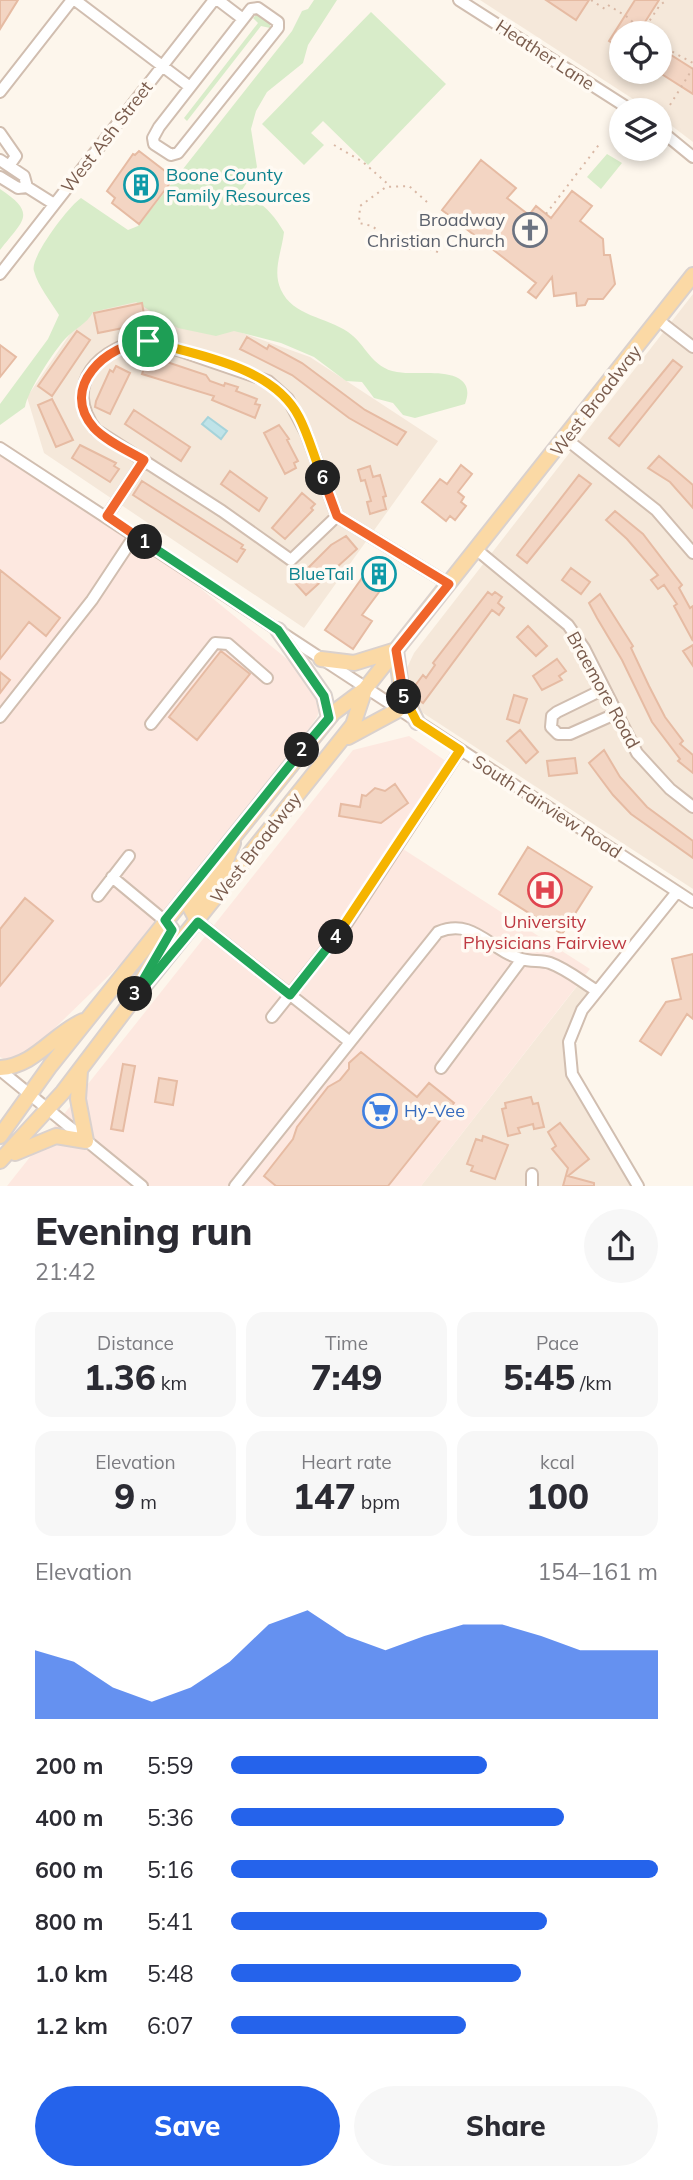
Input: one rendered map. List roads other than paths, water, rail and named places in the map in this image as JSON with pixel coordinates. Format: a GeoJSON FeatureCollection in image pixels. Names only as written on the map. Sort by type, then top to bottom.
{"type":"FeatureCollection","features":[{"type":"Feature","properties":{"kind":"main road","name":"West Broadway"},"geometry":{"type":"LineString","coordinates":[[0,1136],[29,1093],[165,920],[329,718],[365,689],[566,439],[693,275]]}},
{"type":"Feature","properties":{"kind":"main road"},"geometry":{"type":"LineString","coordinates":[[278,630],[324,696],[329,718]]}},
{"type":"Feature","properties":{"kind":"main road"},"geometry":{"type":"LineString","coordinates":[[321,659],[354,663],[396,650],[401,688],[417,722]]}},
{"type":"Feature","properties":{"kind":"main road","name":"West Broadway"},"geometry":{"type":"LineString","coordinates":[[1,1155],[48,1110],[80,1071],[132,1001],[198,922],[353,725],[365,689]]}},
{"type":"Feature","properties":{"kind":"main road"},"geometry":{"type":"LineString","coordinates":[[340,741],[398,710]]}},
{"type":"Feature","properties":{"kind":"main road"},"geometry":{"type":"LineString","coordinates":[[198,922],[191,909],[223,866],[237,832]]}},
{"type":"Feature","properties":{"kind":"main road"},"geometry":{"type":"LineString","coordinates":[[132,1001],[172,930],[165,920]]}},
{"type":"Feature","properties":{"kind":"main road"},"geometry":{"type":"LineString","coordinates":[[0,1069],[15,1067],[27,1061],[70,1026],[87,1019]]}},
{"type":"Feature","properties":{"kind":"main road"},"geometry":{"type":"LineString","coordinates":[[1,1155],[56,1136],[86,1141],[78,1100],[80,1071]]}},
{"type":"Feature","properties":{"kind":"main road"},"geometry":{"type":"LineString","coordinates":[[1,1155],[29,1093]]}},
{"type":"Feature","properties":{"kind":"street"},"geometry":{"type":"LineString","coordinates":[[0,92],[74,0],[190,87]]}},
{"type":"Feature","properties":{"kind":"street"},"geometry":{"type":"LineString","coordinates":[[216,0],[243,19]]}},
{"type":"Feature","properties":{"kind":"street","name":"West Ash Street"},"geometry":{"type":"LineString","coordinates":[[0,274],[216,0]]}},
{"type":"Feature","properties":{"kind":"street","name":"Heather Lane"},"geometry":{"type":"LineString","coordinates":[[459,0],[612,98]]}},
{"type":"Feature","properties":{"kind":"street"},"geometry":{"type":"LineString","coordinates":[[258,8],[278,22],[278,28],[178,153],[171,155],[154,144],[153,138],[243,19],[251,9],[258,8]]}},
{"type":"Feature","properties":{"kind":"street"},"geometry":{"type":"LineString","coordinates":[[0,132],[16,156],[5,163],[24,176],[27,187]]}},
{"type":"Feature","properties":{"kind":"street"},"geometry":{"type":"LineString","coordinates":[[672,140],[693,157]]}},
{"type":"Feature","properties":{"kind":"street"},"geometry":{"type":"LineString","coordinates":[[0,177],[18,188],[27,187],[54,204]]}},
{"type":"Feature","properties":{"kind":"street"},"geometry":{"type":"LineString","coordinates":[[658,320],[693,347]]}},
{"type":"Feature","properties":{"kind":"street"},"geometry":{"type":"LineString","coordinates":[[337,516],[291,560],[96,430],[85,416],[80,400],[84,382],[97,364],[114,349],[131,342],[148,341],[268,382],[288,400],[306,433],[337,516],[449,584]]}},
{"type":"Feature","properties":{"kind":"street"},"geometry":{"type":"LineString","coordinates":[[566,439],[656,510],[693,553]]}},
{"type":"Feature","properties":{"kind":"street","name":"South Fairview Road"},"geometry":{"type":"LineString","coordinates":[[0,448],[693,902]]}},
{"type":"Feature","properties":{"kind":"street"},"geometry":{"type":"LineString","coordinates":[[107,516],[144,460]]}},
{"type":"Feature","properties":{"kind":"street"},"geometry":{"type":"LineString","coordinates":[[0,717],[92,600],[135,535]]}},
{"type":"Feature","properties":{"kind":"street","name":"Braemore Road"},"geometry":{"type":"LineString","coordinates":[[477,550],[568,625],[584,648],[637,753],[670,789],[693,807]]}},
{"type":"Feature","properties":{"kind":"street"},"geometry":{"type":"LineString","coordinates":[[151,724],[215,643],[228,644],[267,678]]}},
{"type":"Feature","properties":{"kind":"street"},"geometry":{"type":"LineString","coordinates":[[604,689],[557,712],[552,716],[551,727],[558,734],[570,734],[615,713]]}},
{"type":"Feature","properties":{"kind":"street"},"geometry":{"type":"LineString","coordinates":[[272,1017],[347,923],[460,750]]}},
{"type":"Feature","properties":{"kind":"street"},"geometry":{"type":"LineString","coordinates":[[98,896],[129,856]]}},
{"type":"Feature","properties":{"kind":"street"},"geometry":{"type":"LineString","coordinates":[[112,877],[165,920]]}},
{"type":"Feature","properties":{"kind":"street"},"geometry":{"type":"LineString","coordinates":[[638,1186],[572,1074],[569,1042],[582,1010],[677,892]]}},
{"type":"Feature","properties":{"kind":"street"},"geometry":{"type":"LineString","coordinates":[[198,922],[350,1042]]}},
{"type":"Feature","properties":{"kind":"street"},"geometry":{"type":"LineString","coordinates":[[235,1186],[438,932],[452,926],[471,930],[522,959],[547,961],[561,967],[597,991]]}},
{"type":"Feature","properties":{"kind":"street"},"geometry":{"type":"LineString","coordinates":[[441,1068],[522,959]]}},
{"type":"Feature","properties":{"kind":"street"},"geometry":{"type":"LineString","coordinates":[[0,1069],[142,1186]]}},
{"type":"Feature","properties":{"kind":"water"},"geometry":{"type":"Polygon","coordinates":[[[208,417],[227,431],[221,439],[202,424],[208,417]]]}},
{"type":"Feature","properties":{"kind":"place","name":"Boone County Family Resources"},"geometry":{"type":"Point","coordinates":[141,185]}},
{"type":"Feature","properties":{"kind":"place","name":"Broadway Christian Church"},"geometry":{"type":"Point","coordinates":[530,230]}},
{"type":"Feature","properties":{"kind":"place","name":"BlueTail"},"geometry":{"type":"Point","coordinates":[379,574]}},
{"type":"Feature","properties":{"kind":"place","name":"University Physicians Fairview"},"geometry":{"type":"Point","coordinates":[545,890]}},
{"type":"Feature","properties":{"kind":"place","name":"Hy-Vee"},"geometry":{"type":"Point","coordinates":[380,1111]}}]}
